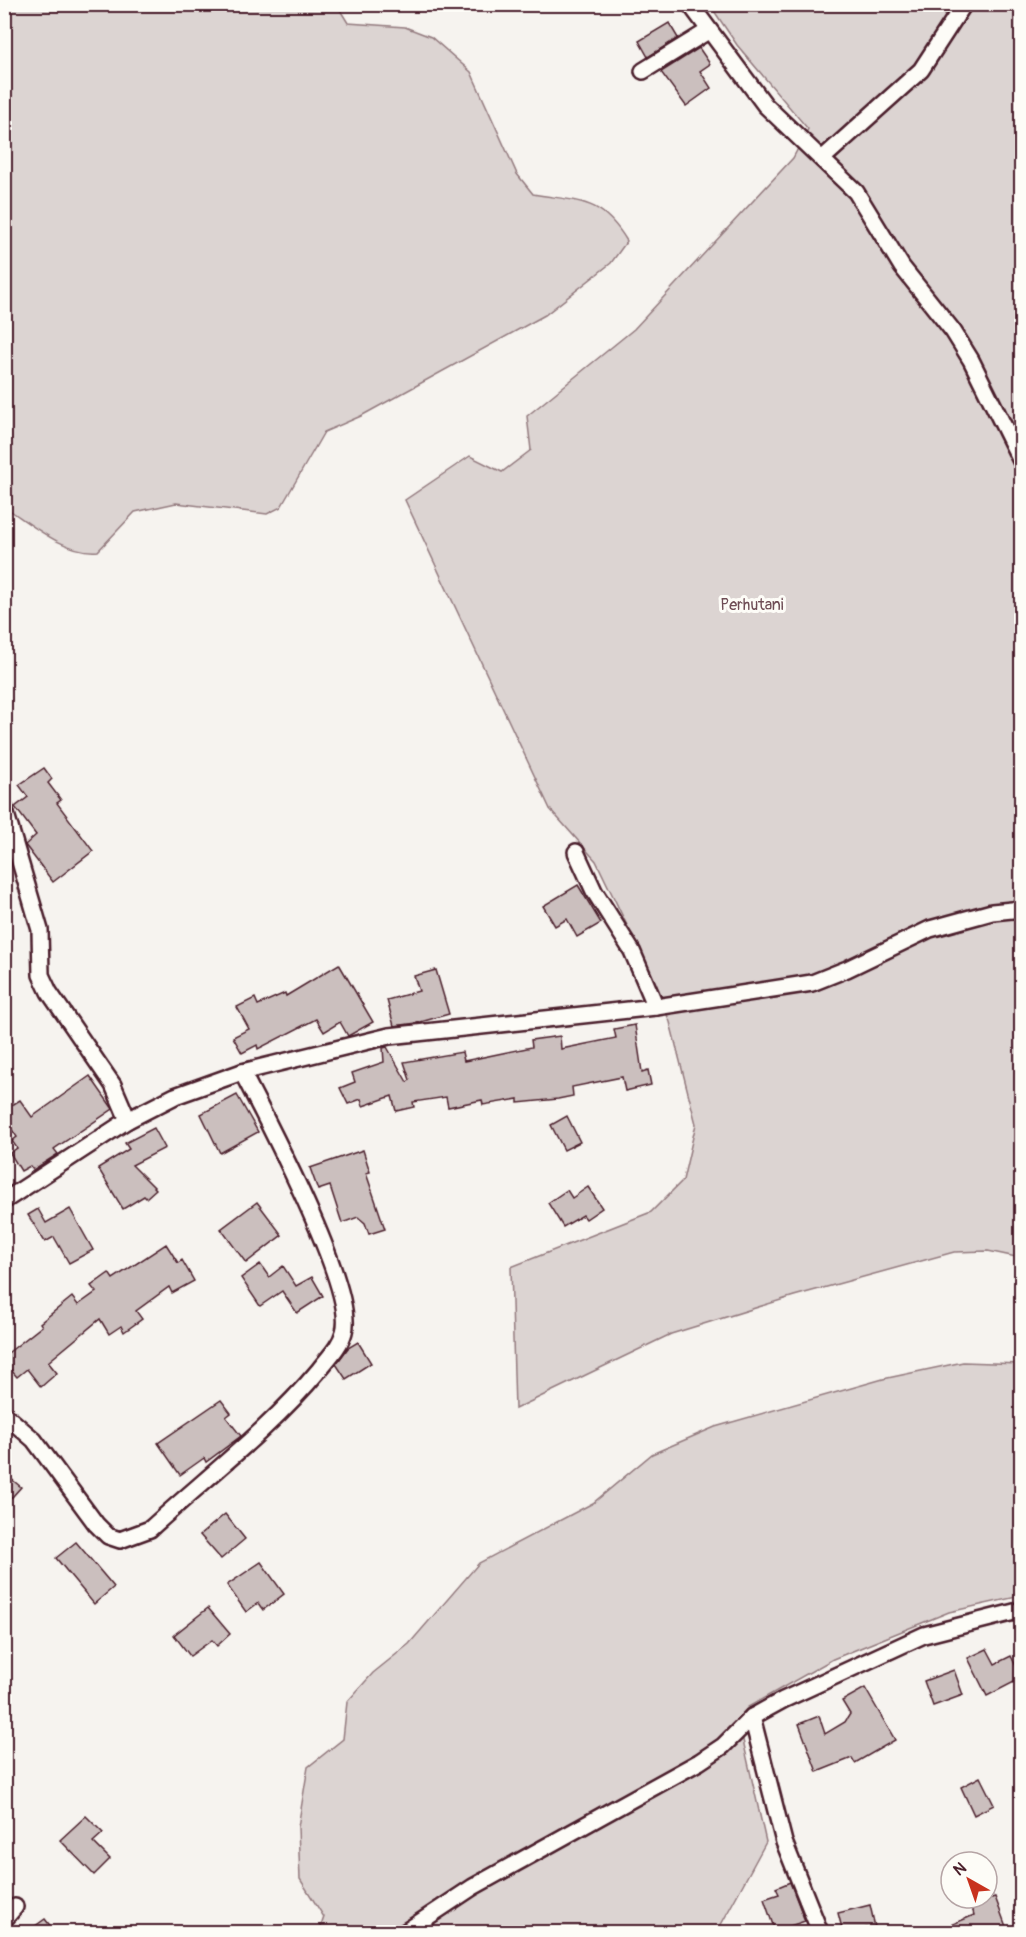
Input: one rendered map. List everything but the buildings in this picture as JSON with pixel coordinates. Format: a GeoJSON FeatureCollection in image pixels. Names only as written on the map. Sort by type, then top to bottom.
{"type":"FeatureCollection","features":[{"type":"Feature","properties":{"kind":"street"},"geometry":{"type":"LineString","coordinates":[[690,4],[765,105],[856,192],[902,267],[953,331],[981,378],[1022,463]]}},
{"type":"Feature","properties":{"kind":"street"},"geometry":{"type":"LineString","coordinates":[[822,159],[921,70],[964,4]]}},
{"type":"Feature","properties":{"kind":"street"},"geometry":{"type":"LineString","coordinates":[[643,71],[708,31]]}},
{"type":"Feature","properties":{"kind":"street"},"geometry":{"type":"LineString","coordinates":[[4,807],[40,930],[41,975],[58,1007],[113,1085],[128,1120]]}},
{"type":"Feature","properties":{"kind":"street"},"geometry":{"type":"LineString","coordinates":[[576,852],[594,891],[632,951],[656,1007]]}},
{"type":"Feature","properties":{"kind":"street"},"geometry":{"type":"LineString","coordinates":[[4,1201],[128,1120],[176,1096],[242,1072],[389,1036],[656,1007],[812,983],[847,969],[930,929],[992,912],[1022,909]]}},
{"type":"Feature","properties":{"kind":"street"},"geometry":{"type":"LineString","coordinates":[[4,1414],[34,1440],[96,1524],[108,1536],[120,1540],[150,1528],[295,1398],[338,1346],[344,1332],[345,1312],[323,1242],[290,1167],[242,1072]]}},
{"type":"Feature","properties":{"kind":"street"},"geometry":{"type":"LineString","coordinates":[[405,1932],[473,1887],[699,1762],[723,1746],[753,1717],[783,1700],[924,1635],[1022,1610]]}},
{"type":"Feature","properties":{"kind":"street"},"geometry":{"type":"LineString","coordinates":[[753,1717],[784,1842],[820,1932]]}},
{"type":"Feature","properties":{"kind":"street"},"geometry":{"type":"LineString","coordinates":[[4,1920],[15,1907]]}},
{"type":"Feature","properties":{"kind":"green space"},"geometry":{"type":"Polygon","coordinates":[[[4,5],[337,5],[348,23],[405,27],[431,37],[471,72],[517,174],[533,194],[576,201],[598,209],[608,216],[627,241],[611,263],[545,315],[361,416],[324,432],[281,507],[267,514],[176,503],[135,512],[98,551],[73,548],[49,537],[5,507],[4,5]]]}},
{"type":"Feature","properties":{"kind":"green space","name":"Perhutani"},"geometry":{"type":"Polygon","coordinates":[[[710,5],[1021,5],[1021,1258],[988,1251],[954,1252],[794,1296],[671,1334],[515,1409],[511,1267],[651,1212],[683,1180],[696,1124],[670,1022],[648,969],[596,861],[550,809],[405,500],[470,456],[502,472],[531,450],[527,416],[634,329],[793,158],[808,129],[737,45],[710,5]]]}},
{"type":"Feature","properties":{"kind":"green space"},"geometry":{"type":"Polygon","coordinates":[[[963,1362],[1021,1364],[1021,1596],[949,1612],[833,1659],[748,1707],[738,1718],[766,1842],[717,1932],[319,1932],[324,1917],[300,1879],[298,1827],[308,1767],[343,1739],[347,1702],[373,1673],[409,1644],[479,1563],[593,1503],[652,1454],[715,1427],[883,1379],[963,1362]]]}}]}
